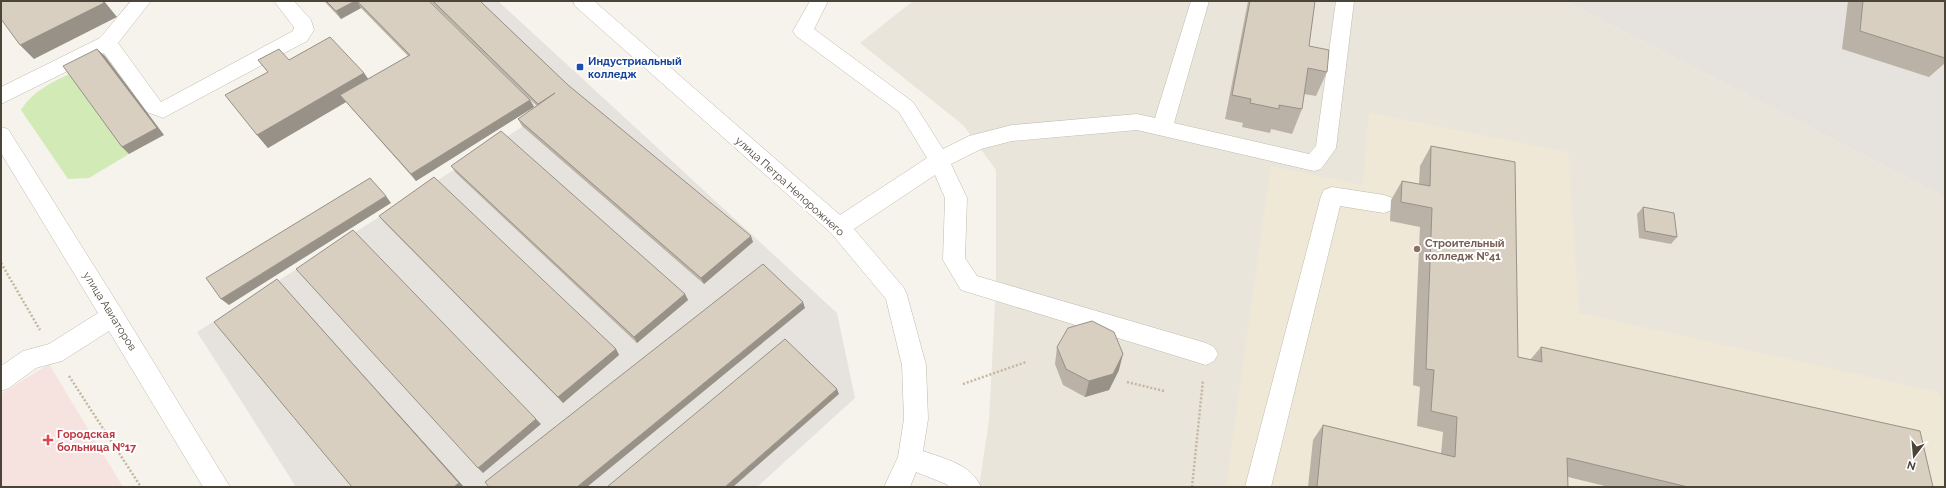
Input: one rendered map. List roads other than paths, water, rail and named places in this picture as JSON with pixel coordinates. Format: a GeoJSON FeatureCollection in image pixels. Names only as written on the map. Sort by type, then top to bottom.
{"type":"FeatureCollection","features":[{"type":"Feature","properties":{"kind":"street"},"geometry":{"type":"LineString","coordinates":[[1,96],[107,43],[142,1]]}},
{"type":"Feature","properties":{"kind":"street"},"geometry":{"type":"LineString","coordinates":[[107,43],[154,106],[163,110],[300,36],[304,30],[304,25],[283,1]]}},
{"type":"Feature","properties":{"kind":"street","name":"улица Петра Непорожнего"},"geometry":{"type":"LineString","coordinates":[[582,1],[839,228],[896,295],[914,365],[916,419],[910,458],[897,487]]}},
{"type":"Feature","properties":{"kind":"street"},"geometry":{"type":"LineString","coordinates":[[819,1],[803,31],[906,107],[939,161],[956,198],[954,260],[968,283],[1206,354]]}},
{"type":"Feature","properties":{"kind":"street"},"geometry":{"type":"LineString","coordinates":[[1162,128],[1200,1]]}},
{"type":"Feature","properties":{"kind":"street"},"geometry":{"type":"LineString","coordinates":[[839,228],[877,200],[939,161],[976,142],[1012,133],[1137,122],[1248,149],[1314,163],[1326,148],[1345,1]]}},
{"type":"Feature","properties":{"kind":"street","name":"улица Авиаторов"},"geometry":{"type":"LineString","coordinates":[[1,135],[217,487]]}},
{"type":"Feature","properties":{"kind":"street"},"geometry":{"type":"LineString","coordinates":[[1258,487],[1332,196],[1384,204]]}},
{"type":"Feature","properties":{"kind":"street"},"geometry":{"type":"LineString","coordinates":[[1,380],[31,358],[54,354],[113,316]]}},
{"type":"Feature","properties":{"kind":"street"},"geometry":{"type":"LineString","coordinates":[[910,458],[955,475],[968,487]]}},
{"type":"Feature","properties":{"kind":"place","name":"Индустриальный колледж"},"geometry":{"type":"Point","coordinates":[580,67]}},
{"type":"Feature","properties":{"kind":"place","name":"Строительный колледж №41"},"geometry":{"type":"Point","coordinates":[1417,249]}},
{"type":"Feature","properties":{"kind":"place","name":"Городская больница №17"},"geometry":{"type":"Point","coordinates":[48,440]}}]}
